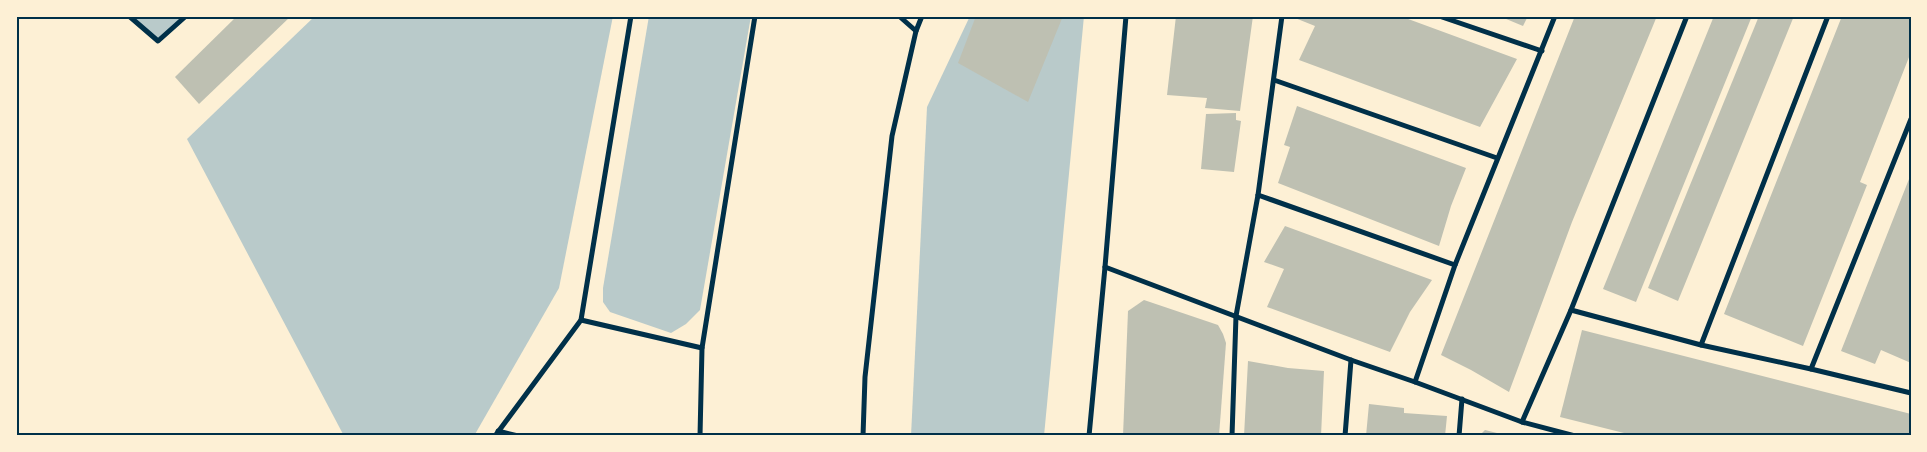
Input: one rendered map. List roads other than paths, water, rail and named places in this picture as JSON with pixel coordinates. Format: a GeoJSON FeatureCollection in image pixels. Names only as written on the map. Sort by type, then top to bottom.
{"type":"FeatureCollection","features":[{"type":"Feature","properties":{"kind":"street"},"geometry":{"type":"LineString","coordinates":[[130,16],[158,41],[186,16]]}},
{"type":"Feature","properties":{"kind":"street"},"geometry":{"type":"LineString","coordinates":[[518,436],[496,433],[581,320],[631,16]]}},
{"type":"Feature","properties":{"kind":"street"},"geometry":{"type":"LineString","coordinates":[[700,436],[702,348],[755,16]]}},
{"type":"Feature","properties":{"kind":"street"},"geometry":{"type":"LineString","coordinates":[[899,16],[916,31]]}},
{"type":"Feature","properties":{"kind":"street"},"geometry":{"type":"LineString","coordinates":[[863,436],[865,377],[892,136],[916,31],[922,16]]}},
{"type":"Feature","properties":{"kind":"street"},"geometry":{"type":"LineString","coordinates":[[1089,436],[1106,267],[1126,16]]}},
{"type":"Feature","properties":{"kind":"street"},"geometry":{"type":"LineString","coordinates":[[1232,436],[1236,316],[1258,195],[1282,16]]}},
{"type":"Feature","properties":{"kind":"street"},"geometry":{"type":"LineString","coordinates":[[1439,16],[1542,51]]}},
{"type":"Feature","properties":{"kind":"street"},"geometry":{"type":"LineString","coordinates":[[1415,382],[1456,265],[1555,16]]}},
{"type":"Feature","properties":{"kind":"street"},"geometry":{"type":"LineString","coordinates":[[1522,422],[1571,310],[1687,16]]}},
{"type":"Feature","properties":{"kind":"street"},"geometry":{"type":"LineString","coordinates":[[1702,346],[1828,16]]}},
{"type":"Feature","properties":{"kind":"street"},"geometry":{"type":"LineString","coordinates":[[1274,80],[1497,158]]}},
{"type":"Feature","properties":{"kind":"street"},"geometry":{"type":"LineString","coordinates":[[1811,369],[1911,119]]}},
{"type":"Feature","properties":{"kind":"street"},"geometry":{"type":"LineString","coordinates":[[1258,195],[1456,265]]}},
{"type":"Feature","properties":{"kind":"street"},"geometry":{"type":"LineString","coordinates":[[1106,267],[1351,360],[1522,422],[1575,436]]}},
{"type":"Feature","properties":{"kind":"street"},"geometry":{"type":"LineString","coordinates":[[1571,310],[1702,346],[1911,393]]}},
{"type":"Feature","properties":{"kind":"street"},"geometry":{"type":"LineString","coordinates":[[581,320],[702,348]]}},
{"type":"Feature","properties":{"kind":"street"},"geometry":{"type":"LineString","coordinates":[[1345,436],[1351,360]]}},
{"type":"Feature","properties":{"kind":"street"},"geometry":{"type":"LineString","coordinates":[[1458,436],[1462,399]]}}]}
